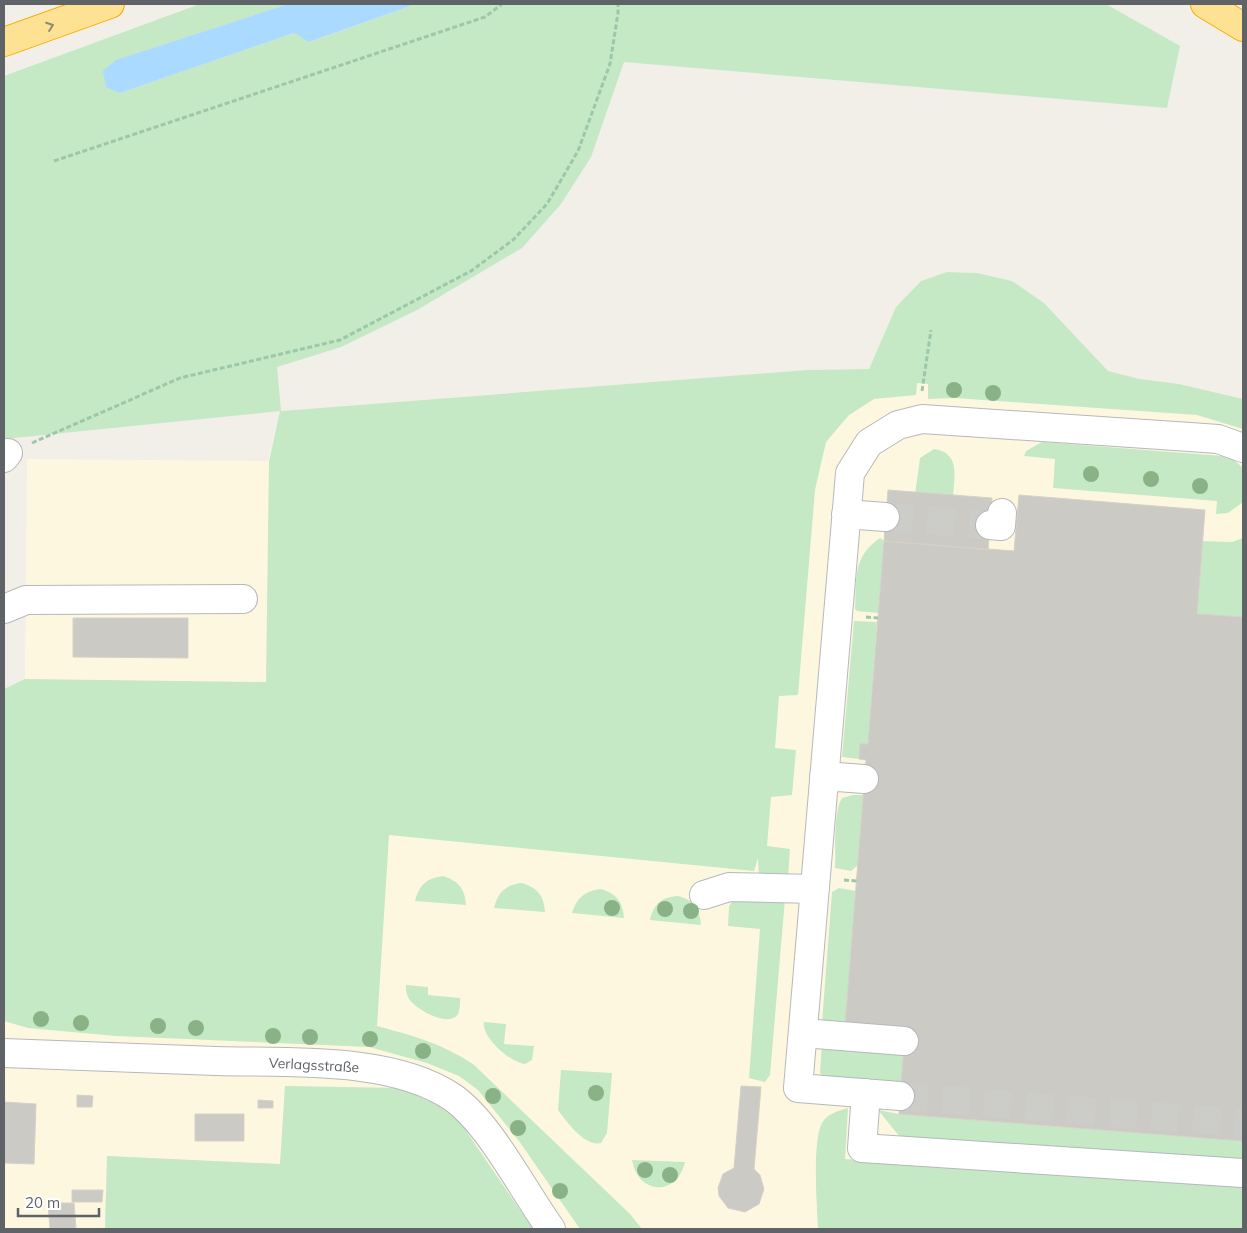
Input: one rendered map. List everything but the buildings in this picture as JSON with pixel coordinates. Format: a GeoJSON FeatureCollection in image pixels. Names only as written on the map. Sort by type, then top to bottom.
{"type":"FeatureCollection","features":[{"type":"Feature","properties":{"kind":"highway"},"geometry":{"type":"LineString","coordinates":[[4,42],[110,4]]}},
{"type":"Feature","properties":{"kind":"highway"},"geometry":{"type":"LineString","coordinates":[[1205,4],[1243,27]]}},
{"type":"Feature","properties":{"kind":"lane"},"geometry":{"type":"LineString","coordinates":[[900,1096],[798,1088],[850,473],[869,443],[898,425],[922,419],[1218,439],[1243,448]]}},
{"type":"Feature","properties":{"kind":"lane"},"geometry":{"type":"LineString","coordinates":[[846,514],[885,518]]}},
{"type":"Feature","properties":{"kind":"lane"},"geometry":{"type":"LineString","coordinates":[[4,609],[26,600],[243,599]]}},
{"type":"Feature","properties":{"kind":"lane"},"geometry":{"type":"LineString","coordinates":[[824,776],[864,779]]}},
{"type":"Feature","properties":{"kind":"lane"},"geometry":{"type":"LineString","coordinates":[[704,895],[729,887],[815,889]]}},
{"type":"Feature","properties":{"kind":"lane"},"geometry":{"type":"LineString","coordinates":[[803,1033],[904,1041]]}},
{"type":"Feature","properties":{"kind":"lane","name":"Verlagsstraße"},"geometry":{"type":"LineString","coordinates":[[4,1053],[334,1065],[403,1074],[430,1084],[453,1097],[468,1111],[488,1135],[551,1229]]}},
{"type":"Feature","properties":{"kind":"lane"},"geometry":{"type":"LineString","coordinates":[[866,1093],[862,1148],[1243,1173]]}},
{"type":"Feature","properties":{"kind":"path"},"geometry":{"type":"LineString","coordinates":[[54,161],[485,17],[502,4]]}},
{"type":"Feature","properties":{"kind":"path"},"geometry":{"type":"LineString","coordinates":[[6,455],[180,378],[340,340],[471,271],[513,240],[547,204],[578,150],[610,64],[618,4]]}},
{"type":"Feature","properties":{"kind":"path"},"geometry":{"type":"LineString","coordinates":[[922,419],[922,384],[931,330]]}},
{"type":"Feature","properties":{"kind":"shaded area"},"geometry":{"type":"Polygon","coordinates":[[[947,272],[977,273],[1012,281],[1044,303],[1108,371],[1140,379],[1179,384],[1243,399],[1243,1229],[533,1229],[526,1220],[285,1086],[280,1164],[107,1156],[105,1229],[4,1229],[4,689],[25,679],[27,459],[268,461],[280,411],[807,370],[869,369],[896,307],[921,281],[947,272]]]}},
{"type":"Feature","properties":{"kind":"green space"},"geometry":{"type":"Polygon","coordinates":[[[200,4],[288,4],[117,60],[120,93],[294,33],[310,42],[416,4],[1106,4],[1180,46],[1167,108],[624,62],[591,157],[561,204],[522,248],[417,310],[341,347],[277,367],[281,411],[807,370],[869,369],[896,307],[921,281],[947,272],[977,273],[1012,281],[1044,303],[1108,371],[1140,379],[1179,384],[1243,399],[1243,429],[1197,415],[955,398],[928,399],[928,384],[917,383],[916,395],[874,399],[849,415],[826,442],[815,490],[798,695],[779,696],[775,748],[796,750],[792,795],[771,797],[767,846],[790,849],[788,877],[759,876],[758,858],[754,871],[389,835],[377,1026],[427,1041],[473,1064],[630,1214],[642,1229],[580,1229],[519,1141],[478,1090],[459,1076],[427,1063],[369,1047],[116,1036],[28,1028],[4,1021],[4,689],[25,679],[266,682],[269,461],[280,411],[4,439],[4,76],[200,4]]]}},
{"type":"Feature","properties":{"kind":"green space"},"geometry":{"type":"Polygon","coordinates":[[[1042,442],[1223,456],[1233,459],[1243,468],[1243,502],[1228,513],[1216,514],[1217,501],[1053,488],[1055,459],[1024,456],[1026,451],[1042,442]]]}},
{"type":"Feature","properties":{"kind":"green space"},"geometry":{"type":"Polygon","coordinates":[[[934,449],[949,455],[952,461],[955,474],[953,497],[915,495],[920,458],[934,449]]]}},
{"type":"Feature","properties":{"kind":"green space"},"geometry":{"type":"Polygon","coordinates":[[[880,538],[884,541],[878,613],[857,611],[855,609],[856,578],[860,561],[871,545],[880,538]]]}},
{"type":"Feature","properties":{"kind":"green space"},"geometry":{"type":"Polygon","coordinates":[[[1243,538],[1243,617],[1197,614],[1202,541],[1232,542],[1243,538]]]}},
{"type":"Feature","properties":{"kind":"green space"},"geometry":{"type":"Polygon","coordinates":[[[854,621],[877,622],[868,744],[860,744],[859,759],[842,757],[854,621]]]}},
{"type":"Feature","properties":{"kind":"green space"},"geometry":{"type":"Polygon","coordinates":[[[863,795],[858,865],[851,871],[835,868],[837,813],[842,798],[863,795]]]}},
{"type":"Feature","properties":{"kind":"green space"},"geometry":{"type":"Polygon","coordinates":[[[443,876],[453,880],[460,886],[463,890],[466,905],[415,901],[424,883],[432,878],[443,876]]]}},
{"type":"Feature","properties":{"kind":"green space"},"geometry":{"type":"Polygon","coordinates":[[[522,883],[532,887],[539,893],[542,897],[545,912],[494,908],[503,890],[522,883]]]}},
{"type":"Feature","properties":{"kind":"green space"},"geometry":{"type":"Polygon","coordinates":[[[839,888],[856,891],[845,1026],[822,1023],[832,892],[839,888]]]}},
{"type":"Feature","properties":{"kind":"green space"},"geometry":{"type":"Polygon","coordinates":[[[601,889],[611,893],[618,899],[621,903],[624,918],[572,913],[576,903],[582,896],[590,891],[601,889]]]}},
{"type":"Feature","properties":{"kind":"green space"},"geometry":{"type":"Polygon","coordinates":[[[678,896],[688,900],[695,906],[698,910],[701,925],[650,920],[659,902],[678,896]]]}},
{"type":"Feature","properties":{"kind":"green space"},"geometry":{"type":"Polygon","coordinates":[[[733,899],[785,899],[770,1075],[765,1082],[749,1078],[760,929],[728,926],[729,907],[733,899]]]}},
{"type":"Feature","properties":{"kind":"green space"},"geometry":{"type":"Polygon","coordinates":[[[406,985],[428,987],[428,995],[460,998],[458,1014],[453,1018],[447,1019],[424,1011],[411,1002],[406,992],[406,985]]]}},
{"type":"Feature","properties":{"kind":"green space"},"geometry":{"type":"Polygon","coordinates":[[[484,1022],[506,1024],[504,1044],[534,1046],[532,1060],[525,1064],[519,1063],[505,1054],[487,1035],[484,1022]]]}},
{"type":"Feature","properties":{"kind":"green space"},"geometry":{"type":"Polygon","coordinates":[[[822,1043],[904,1049],[901,1083],[823,1076],[820,1073],[822,1043]]]}},
{"type":"Feature","properties":{"kind":"green space"},"geometry":{"type":"Polygon","coordinates":[[[561,1070],[612,1073],[607,1133],[601,1143],[589,1141],[583,1137],[571,1127],[558,1110],[561,1070]]]}},
{"type":"Feature","properties":{"kind":"green space"},"geometry":{"type":"Polygon","coordinates":[[[285,1086],[400,1088],[438,1105],[460,1122],[533,1229],[105,1229],[107,1156],[280,1164],[285,1086]]]}},
{"type":"Feature","properties":{"kind":"green space"},"geometry":{"type":"Polygon","coordinates":[[[848,1108],[845,1159],[1243,1186],[1243,1229],[818,1229],[816,1159],[819,1132],[822,1123],[827,1117],[848,1108]]]}},
{"type":"Feature","properties":{"kind":"green space"},"geometry":{"type":"Polygon","coordinates":[[[878,1110],[899,1114],[1243,1141],[1243,1163],[900,1137],[878,1110]]]}},
{"type":"Feature","properties":{"kind":"green space"},"geometry":{"type":"Polygon","coordinates":[[[632,1160],[685,1162],[681,1173],[674,1181],[666,1186],[658,1187],[649,1185],[642,1180],[636,1172],[632,1160]]]}},
{"type":"Feature","properties":{"kind":"water"},"geometry":{"type":"Polygon","coordinates":[[[288,4],[416,4],[309,42],[294,33],[120,93],[106,87],[103,71],[116,60],[288,4]]]}},
{"type":"Feature","properties":{"kind":"tunnel"},"geometry":{"type":"LineString","coordinates":[[885,517],[990,525]]}},
{"type":"Feature","properties":{"kind":"tunnel"},"geometry":{"type":"LineString","coordinates":[[900,1096],[1243,1123]]}}]}
